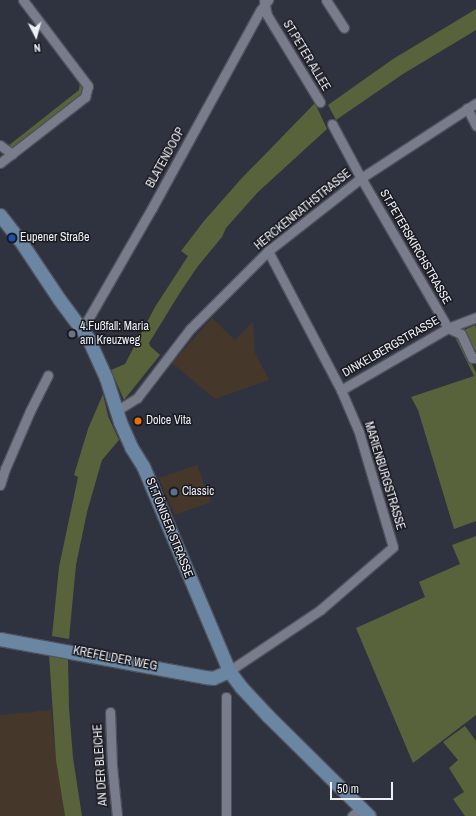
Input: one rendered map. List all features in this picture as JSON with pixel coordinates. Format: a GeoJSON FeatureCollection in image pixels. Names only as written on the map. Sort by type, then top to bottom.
{"type":"FeatureCollection","features":[{"type":"Feature","properties":{"kind":"main road","name":"ST.TÖNISER STRASSE"},"geometry":{"type":"LineString","coordinates":[[0,215],[19,239],[59,299],[81,326],[106,378],[116,411],[131,447],[143,466],[229,671],[241,687],[361,813]]}},
{"type":"Feature","properties":{"kind":"main road","name":"KREFELDER WEG"},"geometry":{"type":"LineString","coordinates":[[0,639],[205,677],[214,678],[229,671]]}},
{"type":"Feature","properties":{"kind":"street"},"geometry":{"type":"LineString","coordinates":[[0,163],[85,97],[88,86],[23,0]]}},
{"type":"Feature","properties":{"kind":"street"},"geometry":{"type":"LineString","coordinates":[[326,0],[344,28]]}},
{"type":"Feature","properties":{"kind":"street","name":"ST.PETER ALLEE"},"geometry":{"type":"LineString","coordinates":[[265,1],[267,15],[320,102]]}},
{"type":"Feature","properties":{"kind":"street","name":"BLATENDOOP"},"geometry":{"type":"LineString","coordinates":[[81,326],[87,321],[152,208],[265,1]]}},
{"type":"Feature","properties":{"kind":"street","name":"HERCKENRATHSTRASSE"},"geometry":{"type":"LineString","coordinates":[[116,411],[137,398],[190,329],[268,251],[361,178],[476,103]]}},
{"type":"Feature","properties":{"kind":"street"},"geometry":{"type":"LineString","coordinates":[[467,108],[476,126]]}},
{"type":"Feature","properties":{"kind":"street"},"geometry":{"type":"LineString","coordinates":[[332,124],[361,178]]}},
{"type":"Feature","properties":{"kind":"street"},"geometry":{"type":"LineString","coordinates":[[0,145],[12,154]]}},
{"type":"Feature","properties":{"kind":"street","name":"ST.PETERSKIRCHSTRASSE"},"geometry":{"type":"LineString","coordinates":[[361,178],[448,328]]}},
{"type":"Feature","properties":{"kind":"street","name":"MARIENBURGSTRASSE"},"geometry":{"type":"LineString","coordinates":[[229,671],[320,610],[393,547],[359,432],[341,390],[268,251]]}},
{"type":"Feature","properties":{"kind":"street","name":"DINKELBERGSTRASSE"},"geometry":{"type":"LineString","coordinates":[[341,390],[448,328],[476,317]]}},
{"type":"Feature","properties":{"kind":"street"},"geometry":{"type":"LineString","coordinates":[[448,328],[460,334],[474,358],[476,367]]}},
{"type":"Feature","properties":{"kind":"street"},"geometry":{"type":"LineString","coordinates":[[0,485],[5,469],[30,411],[48,375]]}},
{"type":"Feature","properties":{"kind":"street"},"geometry":{"type":"LineString","coordinates":[[226,697],[226,816]]}},
{"type":"Feature","properties":{"kind":"street","name":"AN DER BLEICHE"},"geometry":{"type":"LineString","coordinates":[[110,712],[112,766],[117,816]]}},
{"type":"Feature","properties":{"kind":"shaded area"},"geometry":{"type":"Polygon","coordinates":[[[212,318],[235,340],[253,322],[255,353],[269,380],[215,399],[172,363],[212,318]]]}},
{"type":"Feature","properties":{"kind":"shaded area"},"geometry":{"type":"Polygon","coordinates":[[[197,465],[211,502],[175,515],[159,478],[197,465]]]}},
{"type":"Feature","properties":{"kind":"shaded area"},"geometry":{"type":"Polygon","coordinates":[[[51,710],[56,760],[65,816],[0,816],[0,715],[51,710]]]}},
{"type":"Feature","properties":{"kind":"green space"},"geometry":{"type":"Polygon","coordinates":[[[476,9],[476,30],[403,74],[336,120],[328,105],[393,59],[476,9]]]}},
{"type":"Feature","properties":{"kind":"green space"},"geometry":{"type":"Polygon","coordinates":[[[80,82],[84,87],[81,94],[12,148],[8,146],[79,90],[80,82]]]}},
{"type":"Feature","properties":{"kind":"green space"},"geometry":{"type":"Polygon","coordinates":[[[315,103],[327,129],[257,193],[226,228],[222,237],[198,266],[181,291],[149,343],[150,346],[160,355],[124,400],[111,370],[125,364],[155,307],[188,256],[181,251],[204,221],[241,179],[315,103]]]}},
{"type":"Feature","properties":{"kind":"green space"},"geometry":{"type":"Polygon","coordinates":[[[475,325],[476,328],[476,357],[462,331],[475,325]]]}},
{"type":"Feature","properties":{"kind":"green space"},"geometry":{"type":"Polygon","coordinates":[[[458,333],[476,373],[476,521],[454,529],[418,410],[411,397],[474,376],[454,335],[458,333]]]}},
{"type":"Feature","properties":{"kind":"green space"},"geometry":{"type":"Polygon","coordinates":[[[103,394],[108,416],[119,440],[102,460],[87,512],[76,565],[69,639],[52,636],[59,567],[78,477],[74,475],[88,429],[103,394]]]}},
{"type":"Feature","properties":{"kind":"green space"},"geometry":{"type":"Polygon","coordinates":[[[476,536],[476,715],[413,763],[356,628],[425,597],[419,582],[460,564],[452,545],[476,536]]]}},
{"type":"Feature","properties":{"kind":"green space"},"geometry":{"type":"Polygon","coordinates":[[[49,654],[68,658],[69,708],[73,758],[82,816],[65,816],[56,760],[49,654]]]}},
{"type":"Feature","properties":{"kind":"green space"},"geometry":{"type":"Polygon","coordinates":[[[465,726],[476,741],[476,816],[465,816],[453,799],[464,792],[449,768],[458,760],[443,742],[465,726]]]}},
{"type":"Feature","properties":{"kind":"place","name":"Eupener Straße"},"geometry":{"type":"Point","coordinates":[12,238]}},
{"type":"Feature","properties":{"kind":"place","name":"4.Fußfall: Maria am Kreuzweg"},"geometry":{"type":"Point","coordinates":[72,334]}},
{"type":"Feature","properties":{"kind":"place","name":"Dolce Vita"},"geometry":{"type":"Point","coordinates":[138,421]}},
{"type":"Feature","properties":{"kind":"place","name":"Classic"},"geometry":{"type":"Point","coordinates":[174,492]}}]}
